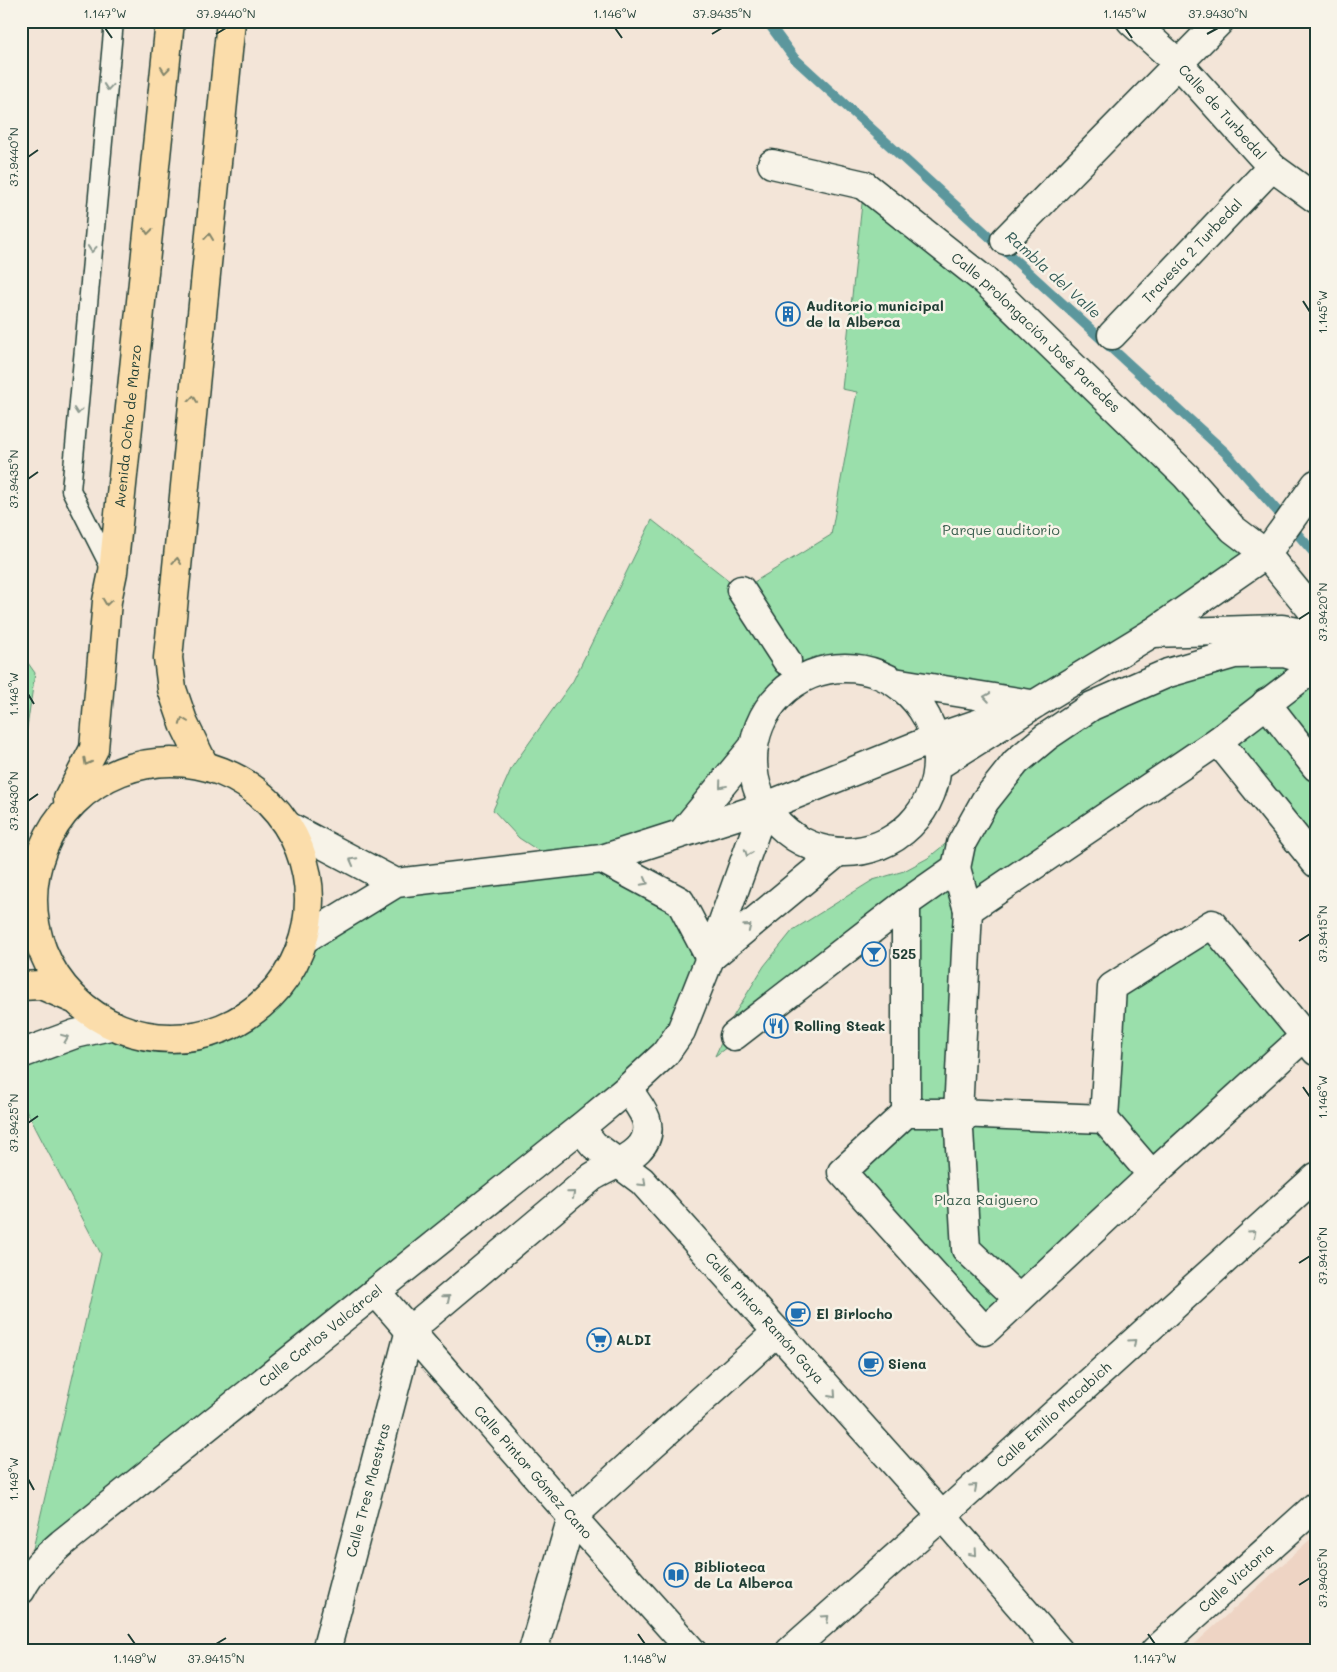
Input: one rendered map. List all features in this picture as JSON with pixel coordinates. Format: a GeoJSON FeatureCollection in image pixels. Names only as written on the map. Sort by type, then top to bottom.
{"type":"FeatureCollection","features":[{"type":"Feature","properties":{"kind":"main road","name":"Avenida Ocho de Marzo"},"geometry":{"type":"LineString","coordinates":[[71,998],[44,958],[32,912],[29,873],[94,749],[107,601],[113,572],[170,21]]}},
{"type":"Feature","properties":{"kind":"main road"},"geometry":{"type":"LineString","coordinates":[[204,765],[184,724],[175,698],[168,658],[231,21]]}},
{"type":"Feature","properties":{"kind":"main road"},"geometry":{"type":"LineString","coordinates":[[21,986],[41,985],[71,998],[110,1026],[163,1039],[211,1033],[254,1011],[287,977],[306,938],[310,884],[288,826],[248,784],[204,765],[140,764],[95,783],[56,821]]}},
{"type":"Feature","properties":{"kind":"street","name":"Calle de Turbedal"},"geometry":{"type":"LineString","coordinates":[[1131,21],[1179,64],[1272,167],[1316,199]]}},
{"type":"Feature","properties":{"kind":"street"},"geometry":{"type":"LineString","coordinates":[[1005,240],[1220,21]]}},
{"type":"Feature","properties":{"kind":"street","name":"Calle prolongación José Paredes"},"geometry":{"type":"LineString","coordinates":[[772,164],[864,185],[984,280],[1186,476],[1233,529],[1266,554],[1316,615]]}},
{"type":"Feature","properties":{"kind":"street","name":"Travesía 2 Turbedal"},"geometry":{"type":"LineString","coordinates":[[1112,335],[1272,167]]}},
{"type":"Feature","properties":{"kind":"street"},"geometry":{"type":"LineString","coordinates":[[937,766],[1152,633],[1266,554],[1316,484]]}},
{"type":"Feature","properties":{"kind":"street"},"geometry":{"type":"LineString","coordinates":[[741,590],[787,661]]}},
{"type":"Feature","properties":{"kind":"street"},"geometry":{"type":"LineString","coordinates":[[1152,633],[1282,629],[1308,634],[1316,638]]}},
{"type":"Feature","properties":{"kind":"street"},"geometry":{"type":"LineString","coordinates":[[1019,1299],[966,1249],[958,1113],[968,910],[956,868],[961,844],[980,810],[1016,762],[1046,737],[1092,706],[1168,673],[1234,654],[1284,653],[1316,665]]}},
{"type":"Feature","properties":{"kind":"street"},"geometry":{"type":"LineString","coordinates":[[968,910],[1218,741],[1316,665]]}},
{"type":"Feature","properties":{"kind":"street"},"geometry":{"type":"LineString","coordinates":[[682,833],[753,747],[764,717],[778,698],[783,692],[811,675],[832,669],[865,670],[894,682],[1035,704]]}},
{"type":"Feature","properties":{"kind":"street"},"geometry":{"type":"LineString","coordinates":[[753,747],[754,780],[764,807],[780,827],[807,845],[838,852],[870,849],[886,843],[912,824],[930,798],[937,766],[936,738],[918,704],[894,682]]}},
{"type":"Feature","properties":{"kind":"street"},"geometry":{"type":"LineString","coordinates":[[1266,703],[1316,766]]}},
{"type":"Feature","properties":{"kind":"street"},"geometry":{"type":"LineString","coordinates":[[306,938],[396,883],[602,859],[764,807],[936,738],[1035,704]]}},
{"type":"Feature","properties":{"kind":"street"},"geometry":{"type":"LineString","coordinates":[[1218,741],[1312,849]]}},
{"type":"Feature","properties":{"kind":"street","name":"Calle Carlos Valcárcel"},"geometry":{"type":"LineString","coordinates":[[21,1590],[35,1568],[62,1543],[580,1128],[666,1054],[681,1031],[710,958],[764,807]]}},
{"type":"Feature","properties":{"kind":"street"},"geometry":{"type":"LineString","coordinates":[[288,826],[396,883]]}},
{"type":"Feature","properties":{"kind":"street"},"geometry":{"type":"LineString","coordinates":[[602,859],[680,901],[710,958],[838,852]]}},
{"type":"Feature","properties":{"kind":"street"},"geometry":{"type":"LineString","coordinates":[[734,1036],[906,903],[956,868]]}},
{"type":"Feature","properties":{"kind":"street"},"geometry":{"type":"LineString","coordinates":[[906,903],[906,1114]]}},
{"type":"Feature","properties":{"kind":"street"},"geometry":{"type":"LineString","coordinates":[[1104,1119],[958,1113],[906,1114],[842,1172],[985,1331],[1152,1175],[1310,1043],[1212,924],[1112,987],[1104,1119],[1152,1175]]}},
{"type":"Feature","properties":{"kind":"street"},"geometry":{"type":"LineString","coordinates":[[21,1054],[75,1034],[110,1026]]}},
{"type":"Feature","properties":{"kind":"street"},"geometry":{"type":"LineString","coordinates":[[410,1330],[592,1177],[641,1148],[647,1135],[646,1121],[642,1110],[628,1088]]}},
{"type":"Feature","properties":{"kind":"street","name":"Calle Pintor Ramón Gaya"},"geometry":{"type":"LineString","coordinates":[[580,1128],[594,1145],[642,1181],[942,1516],[1059,1651]]}},
{"type":"Feature","properties":{"kind":"street","name":"Calle Emilio Macabich"},"geometry":{"type":"LineString","coordinates":[[790,1651],[1316,1177]]}},
{"type":"Feature","properties":{"kind":"street","name":"Calle Pintor Gómez Cano"},"geometry":{"type":"LineString","coordinates":[[376,1292],[572,1517],[692,1651]]}},
{"type":"Feature","properties":{"kind":"street","name":"Calle Tres Maestras"},"geometry":{"type":"LineString","coordinates":[[326,1651],[410,1330]]}},
{"type":"Feature","properties":{"kind":"street"},"geometry":{"type":"LineString","coordinates":[[533,1651],[572,1517],[777,1332]]}},
{"type":"Feature","properties":{"kind":"street","name":"Calle Victoria"},"geometry":{"type":"LineString","coordinates":[[1155,1651],[1316,1506]]}},
{"type":"Feature","properties":{"kind":"lane"},"geometry":{"type":"LineString","coordinates":[[113,572],[71,490],[114,21]]}},
{"type":"Feature","properties":{"kind":"shaded area"},"geometry":{"type":"Polygon","coordinates":[[[1316,1534],[1316,1651],[1187,1651],[1316,1534]]]}},
{"type":"Feature","properties":{"kind":"green space","name":"Parque auditorio"},"geometry":{"type":"Polygon","coordinates":[[[864,185],[1266,554],[1035,704],[894,682],[865,670],[832,669],[811,675],[783,692],[764,717],[753,747],[682,833],[602,859],[680,901],[710,958],[681,1031],[26,1579],[101,1254],[21,1100],[21,1054],[110,1026],[163,1039],[211,1033],[254,1011],[287,977],[306,938],[396,883],[557,863],[519,838],[493,810],[512,767],[573,681],[652,520],[741,590],[831,535],[857,392],[842,389],[864,185]]]}},
{"type":"Feature","properties":{"kind":"green space"},"geometry":{"type":"Polygon","coordinates":[[[21,653],[35,673],[21,768],[21,653]]]}},
{"type":"Feature","properties":{"kind":"green space","name":"Plaza Raiguero"},"geometry":{"type":"Polygon","coordinates":[[[1316,655],[1316,861],[1220,750],[979,919],[972,1104],[1103,1106],[1110,985],[1210,917],[1312,1033],[983,1336],[829,1169],[902,1107],[903,916],[715,1056],[734,1015],[764,966],[793,930],[873,880],[904,871],[928,858],[955,836],[980,791],[1137,675],[1316,655]]]}},
{"type":"Feature","properties":{"kind":"waterway","name":"Rambla del Valle"},"geometry":{"type":"LineString","coordinates":[[767,21],[794,58],[1226,453],[1316,555]]}},
{"type":"Feature","properties":{"kind":"place","name":"Auditorio municipal de la Alberca"},"geometry":{"type":"Point","coordinates":[788,314]}},
{"type":"Feature","properties":{"kind":"place","name":"525"},"geometry":{"type":"Point","coordinates":[874,954]}},
{"type":"Feature","properties":{"kind":"place","name":"Rolling Steak"},"geometry":{"type":"Point","coordinates":[776,1026]}},
{"type":"Feature","properties":{"kind":"place","name":"El Birlocho"},"geometry":{"type":"Point","coordinates":[798,1314]}},
{"type":"Feature","properties":{"kind":"place","name":"ALDI"},"geometry":{"type":"Point","coordinates":[599,1340]}},
{"type":"Feature","properties":{"kind":"place","name":"Siena"},"geometry":{"type":"Point","coordinates":[871,1364]}},
{"type":"Feature","properties":{"kind":"place","name":"Biblioteca de La Alberca"},"geometry":{"type":"Point","coordinates":[676,1575]}}]}
